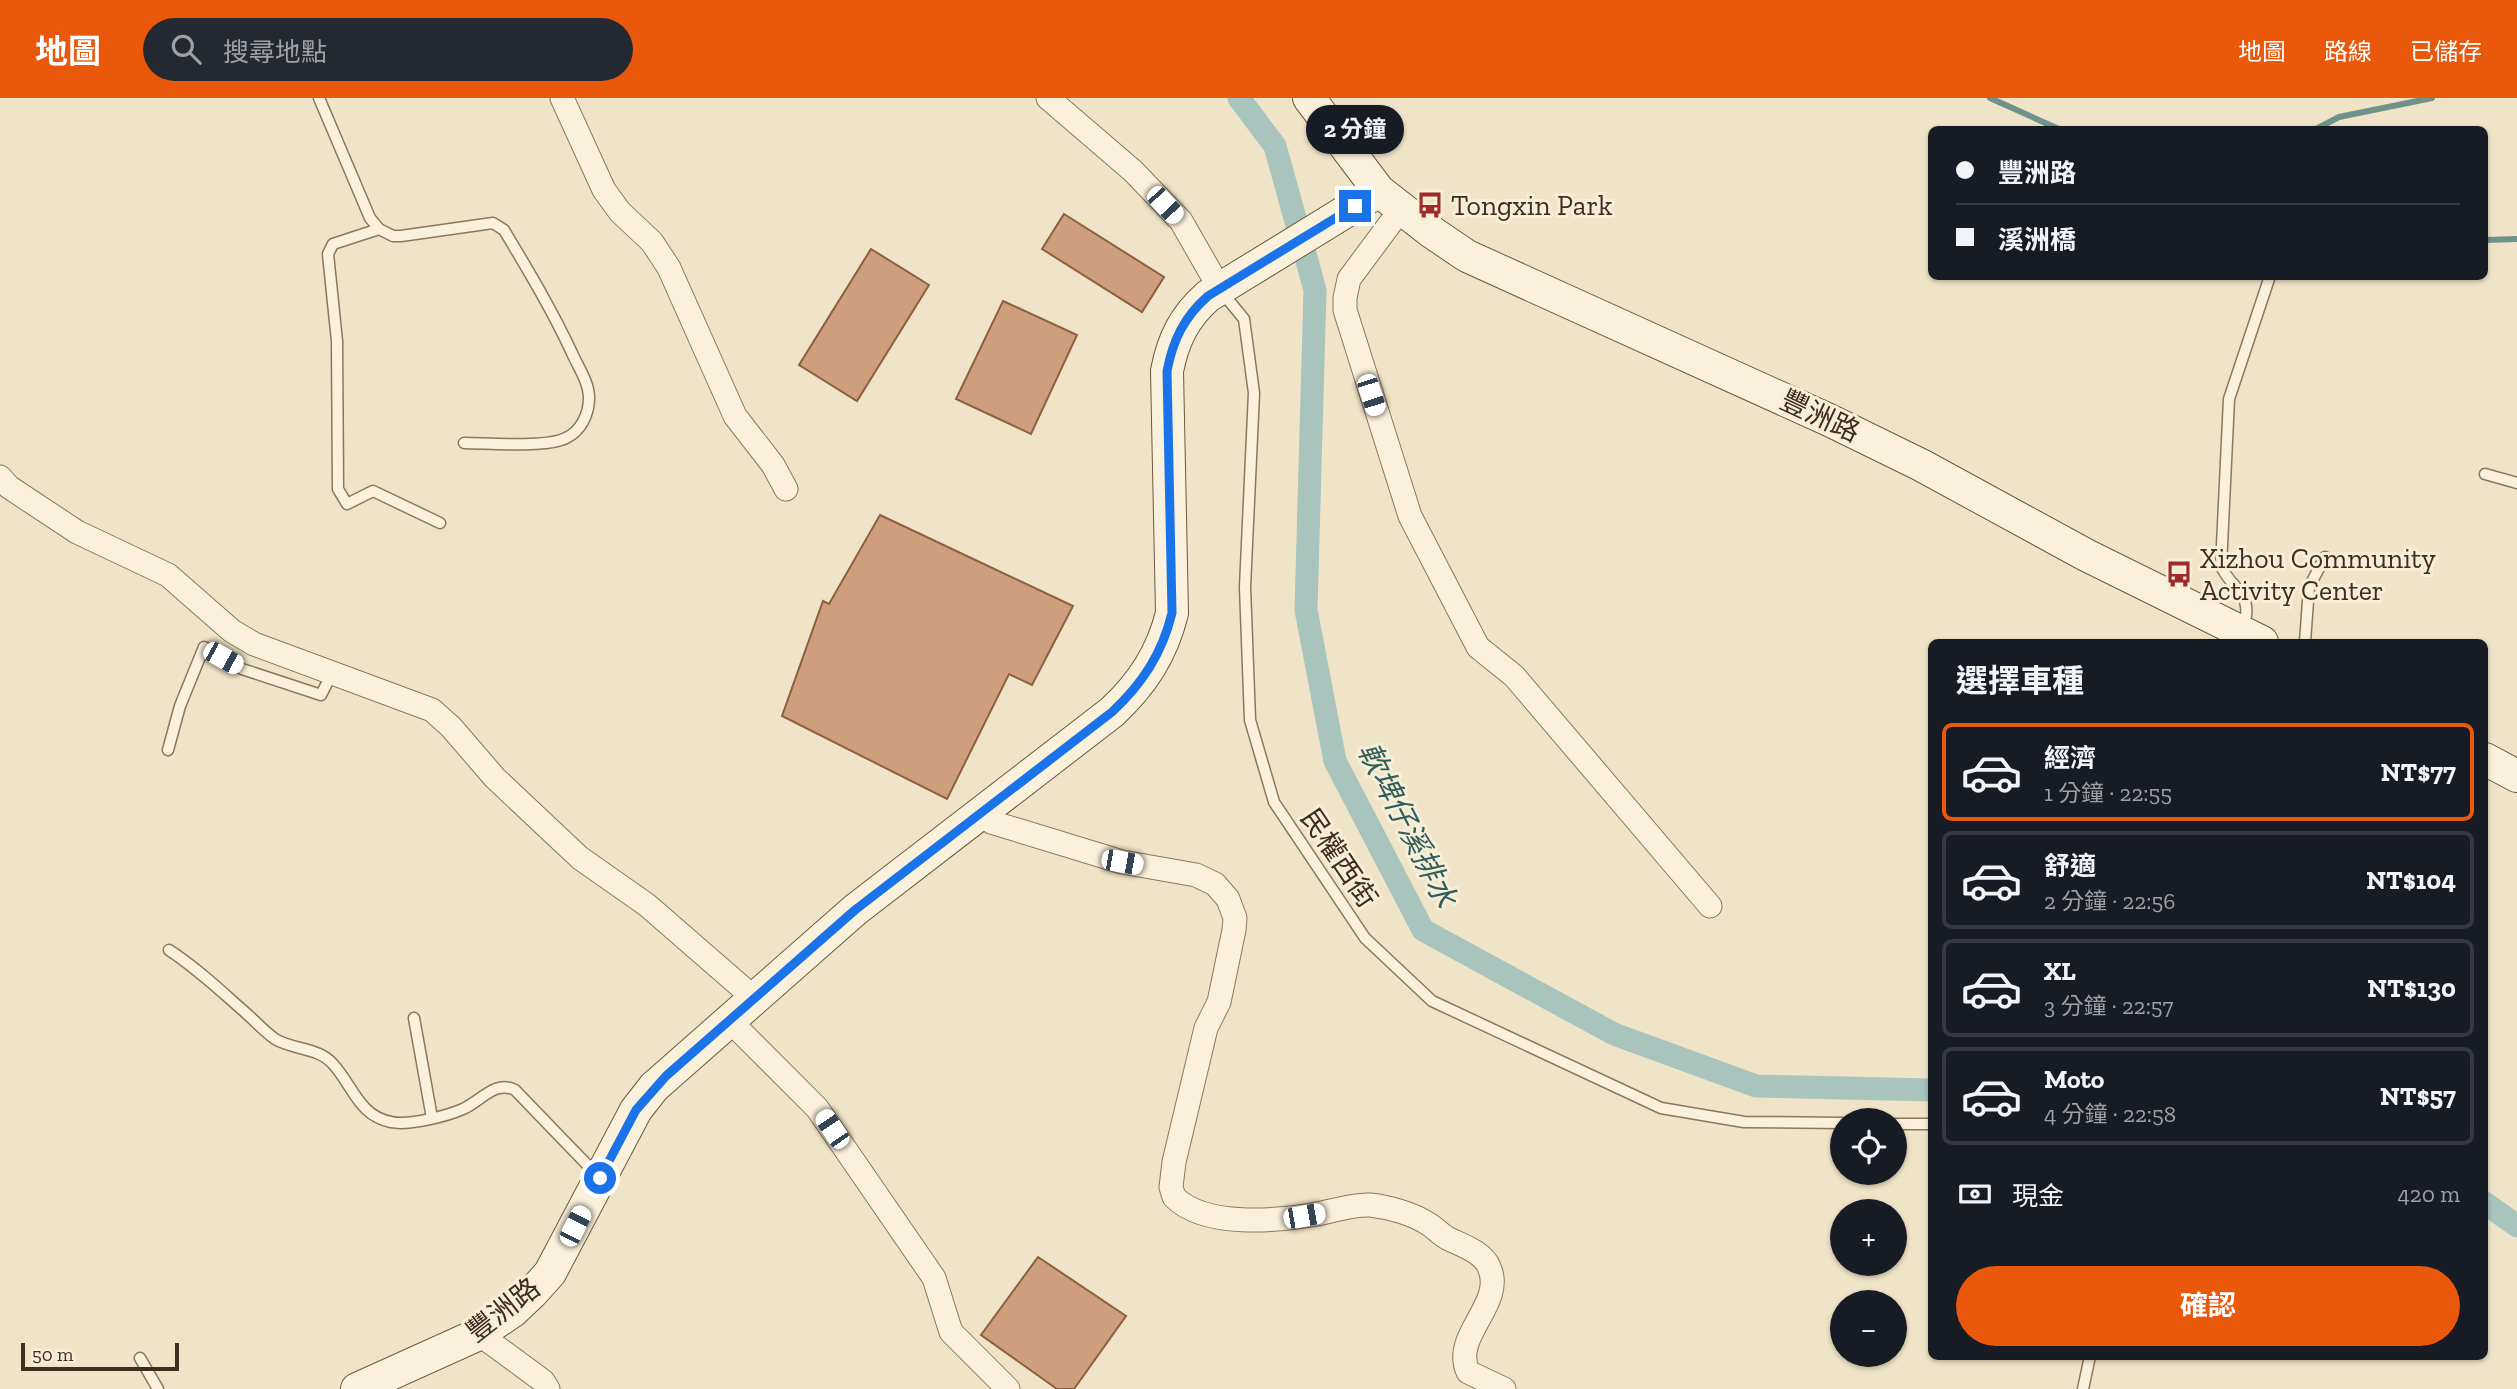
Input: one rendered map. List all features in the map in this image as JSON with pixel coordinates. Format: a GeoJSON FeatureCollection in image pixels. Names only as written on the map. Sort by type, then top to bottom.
{"type":"FeatureCollection","features":[{"type":"Feature","properties":{"kind":"street"},"geometry":{"type":"LineString","coordinates":[[562,98],[604,190],[620,212],[652,242],[668,268],[736,416],[773,465],[786,489]]}},
{"type":"Feature","properties":{"kind":"street"},"geometry":{"type":"LineString","coordinates":[[1048,98],[1133,171],[1181,221],[1227,285]]}},
{"type":"Feature","properties":{"kind":"street","name":"豐洲路"},"geometry":{"type":"LineString","coordinates":[[1309,98],[1378,202],[1468,256],[1829,419],[2086,555],[2252,637]]}},
{"type":"Feature","properties":{"kind":"street"},"geometry":{"type":"LineString","coordinates":[[1378,202],[1349,279],[1345,310],[1410,516],[1478,647],[1514,676],[1710,906]]}},
{"type":"Feature","properties":{"kind":"street","name":"豐洲路"},"geometry":{"type":"LineString","coordinates":[[357,1389],[480,1334],[513,1311],[550,1273],[636,1110],[645,1098],[855,910],[1120,705],[1143,680],[1162,646],[1172,613],[1167,371],[1174,341],[1198,306],[1227,285],[1378,202]]}},
{"type":"Feature","properties":{"kind":"street"},"geometry":{"type":"LineString","coordinates":[[0,477],[9,487],[77,532],[168,575],[232,631],[254,643],[423,706],[442,718],[495,778],[580,858],[646,905],[754,998]]}},
{"type":"Feature","properties":{"kind":"street"},"geometry":{"type":"LineString","coordinates":[[2488,761],[2517,776]]}},
{"type":"Feature","properties":{"kind":"street"},"geometry":{"type":"LineString","coordinates":[[984,811],[990,822],[1122,862],[1196,876],[1215,884],[1223,891],[1233,909],[1234,930],[1219,1002],[1206,1028],[1174,1162],[1171,1187],[1174,1197],[1200,1212],[1234,1219],[1288,1219],[1364,1205],[1417,1217],[1479,1255],[1489,1265],[1490,1295],[1466,1346],[1464,1361],[1468,1372],[1504,1389]]}},
{"type":"Feature","properties":{"kind":"street"},"geometry":{"type":"LineString","coordinates":[[729,1020],[817,1108],[934,1278],[951,1332],[1008,1389]]}},
{"type":"Feature","properties":{"kind":"street"},"geometry":{"type":"LineString","coordinates":[[480,1334],[543,1381],[548,1389]]}},
{"type":"Feature","properties":{"kind":"lane"},"geometry":{"type":"LineString","coordinates":[[319,98],[370,218],[379,229],[393,236],[401,236],[493,223],[504,230],[551,308],[585,380],[589,397],[586,415],[577,430],[568,437],[547,443],[464,443]]}},
{"type":"Feature","properties":{"kind":"lane"},"geometry":{"type":"LineString","coordinates":[[379,229],[333,244],[328,254],[337,341],[338,489],[347,504],[373,491],[440,523]]}},
{"type":"Feature","properties":{"kind":"lane"},"geometry":{"type":"LineString","coordinates":[[2252,637],[2242,595],[2221,566],[2229,399],[2269,280]]}},
{"type":"Feature","properties":{"kind":"lane","name":"民權西街"},"geometry":{"type":"LineString","coordinates":[[1227,285],[1244,319],[1254,393],[1245,587],[1250,720],[1274,802],[1364,938],[1432,1001],[1661,1108],[1744,1122],[1830,1123]]}},
{"type":"Feature","properties":{"kind":"lane"},"geometry":{"type":"LineString","coordinates":[[2484,474],[2517,483]]}},
{"type":"Feature","properties":{"kind":"lane"},"geometry":{"type":"LineString","coordinates":[[2305,639],[2309,587],[2325,557]]}},
{"type":"Feature","properties":{"kind":"lane"},"geometry":{"type":"LineString","coordinates":[[168,750],[180,706],[204,647],[242,669],[321,695],[333,671]]}},
{"type":"Feature","properties":{"kind":"lane"},"geometry":{"type":"LineString","coordinates":[[169,950],[191,965],[276,1040],[326,1058],[338,1070],[365,1110],[374,1116],[404,1124],[463,1109],[499,1087],[510,1088],[515,1090],[600,1178]]}},
{"type":"Feature","properties":{"kind":"lane"},"geometry":{"type":"LineString","coordinates":[[414,1018],[432,1118]]}},
{"type":"Feature","properties":{"kind":"lane"},"geometry":{"type":"LineString","coordinates":[[1907,1124],[1928,1124]]}},
{"type":"Feature","properties":{"kind":"lane"},"geometry":{"type":"LineString","coordinates":[[140,1358],[158,1389]]}},
{"type":"Feature","properties":{"kind":"lane"},"geometry":{"type":"LineString","coordinates":[[2083,1389],[2089,1360]]}},
{"type":"Feature","properties":{"kind":"building"},"geometry":{"type":"Polygon","coordinates":[[[1064,214],[1164,277],[1142,312],[1042,249],[1064,214]]]}},
{"type":"Feature","properties":{"kind":"building"},"geometry":{"type":"Polygon","coordinates":[[[871,249],[929,285],[857,401],[799,365],[871,249]]]}},
{"type":"Feature","properties":{"kind":"building"},"geometry":{"type":"Polygon","coordinates":[[[1003,301],[1077,335],[1031,434],[956,399],[1003,301]]]}},
{"type":"Feature","properties":{"kind":"building"},"geometry":{"type":"Polygon","coordinates":[[[880,515],[1073,606],[1032,685],[1009,674],[947,799],[782,716],[823,601],[829,604],[880,515]]]}},
{"type":"Feature","properties":{"kind":"building"},"geometry":{"type":"Polygon","coordinates":[[[1038,1257],[1126,1316],[1074,1389],[1057,1389],[981,1335],[1038,1257]]]}},
{"type":"Feature","properties":{"kind":"waterway","name":"軟埤仔溪排水"},"geometry":{"type":"LineString","coordinates":[[1239,98],[1275,146],[1315,290],[1306,610],[1335,761],[1423,930],[1614,1034],[1756,1086],[1928,1090]]}},
{"type":"Feature","properties":{"kind":"waterway"},"geometry":{"type":"LineString","coordinates":[[1990,98],[2052,126]]}},
{"type":"Feature","properties":{"kind":"waterway"},"geometry":{"type":"LineString","coordinates":[[2322,126],[2339,117],[2432,98]]}},
{"type":"Feature","properties":{"kind":"waterway"},"geometry":{"type":"LineString","coordinates":[[2488,240],[2517,239]]}},
{"type":"Feature","properties":{"kind":"waterway","name":"軟埤仔溪排水"},"geometry":{"type":"LineString","coordinates":[[2488,1205],[2517,1226]]}},
{"type":"Feature","properties":{"kind":"place","name":"Tongxin Park"},"geometry":{"type":"Point","coordinates":[1430,205]}},
{"type":"Feature","properties":{"kind":"place","name":"Xizhou Community Activity Center"},"geometry":{"type":"Point","coordinates":[2179,574]}},
{"type":"Feature","properties":{"kind":"route"},"geometry":{"type":"LineString","coordinates":[[600,1178],[636,1110],[654,1087],[855,910],[1112,712],[1143,680],[1162,646],[1172,613],[1167,371],[1174,341],[1189,316],[1208,296],[1355,206]]}}]}
